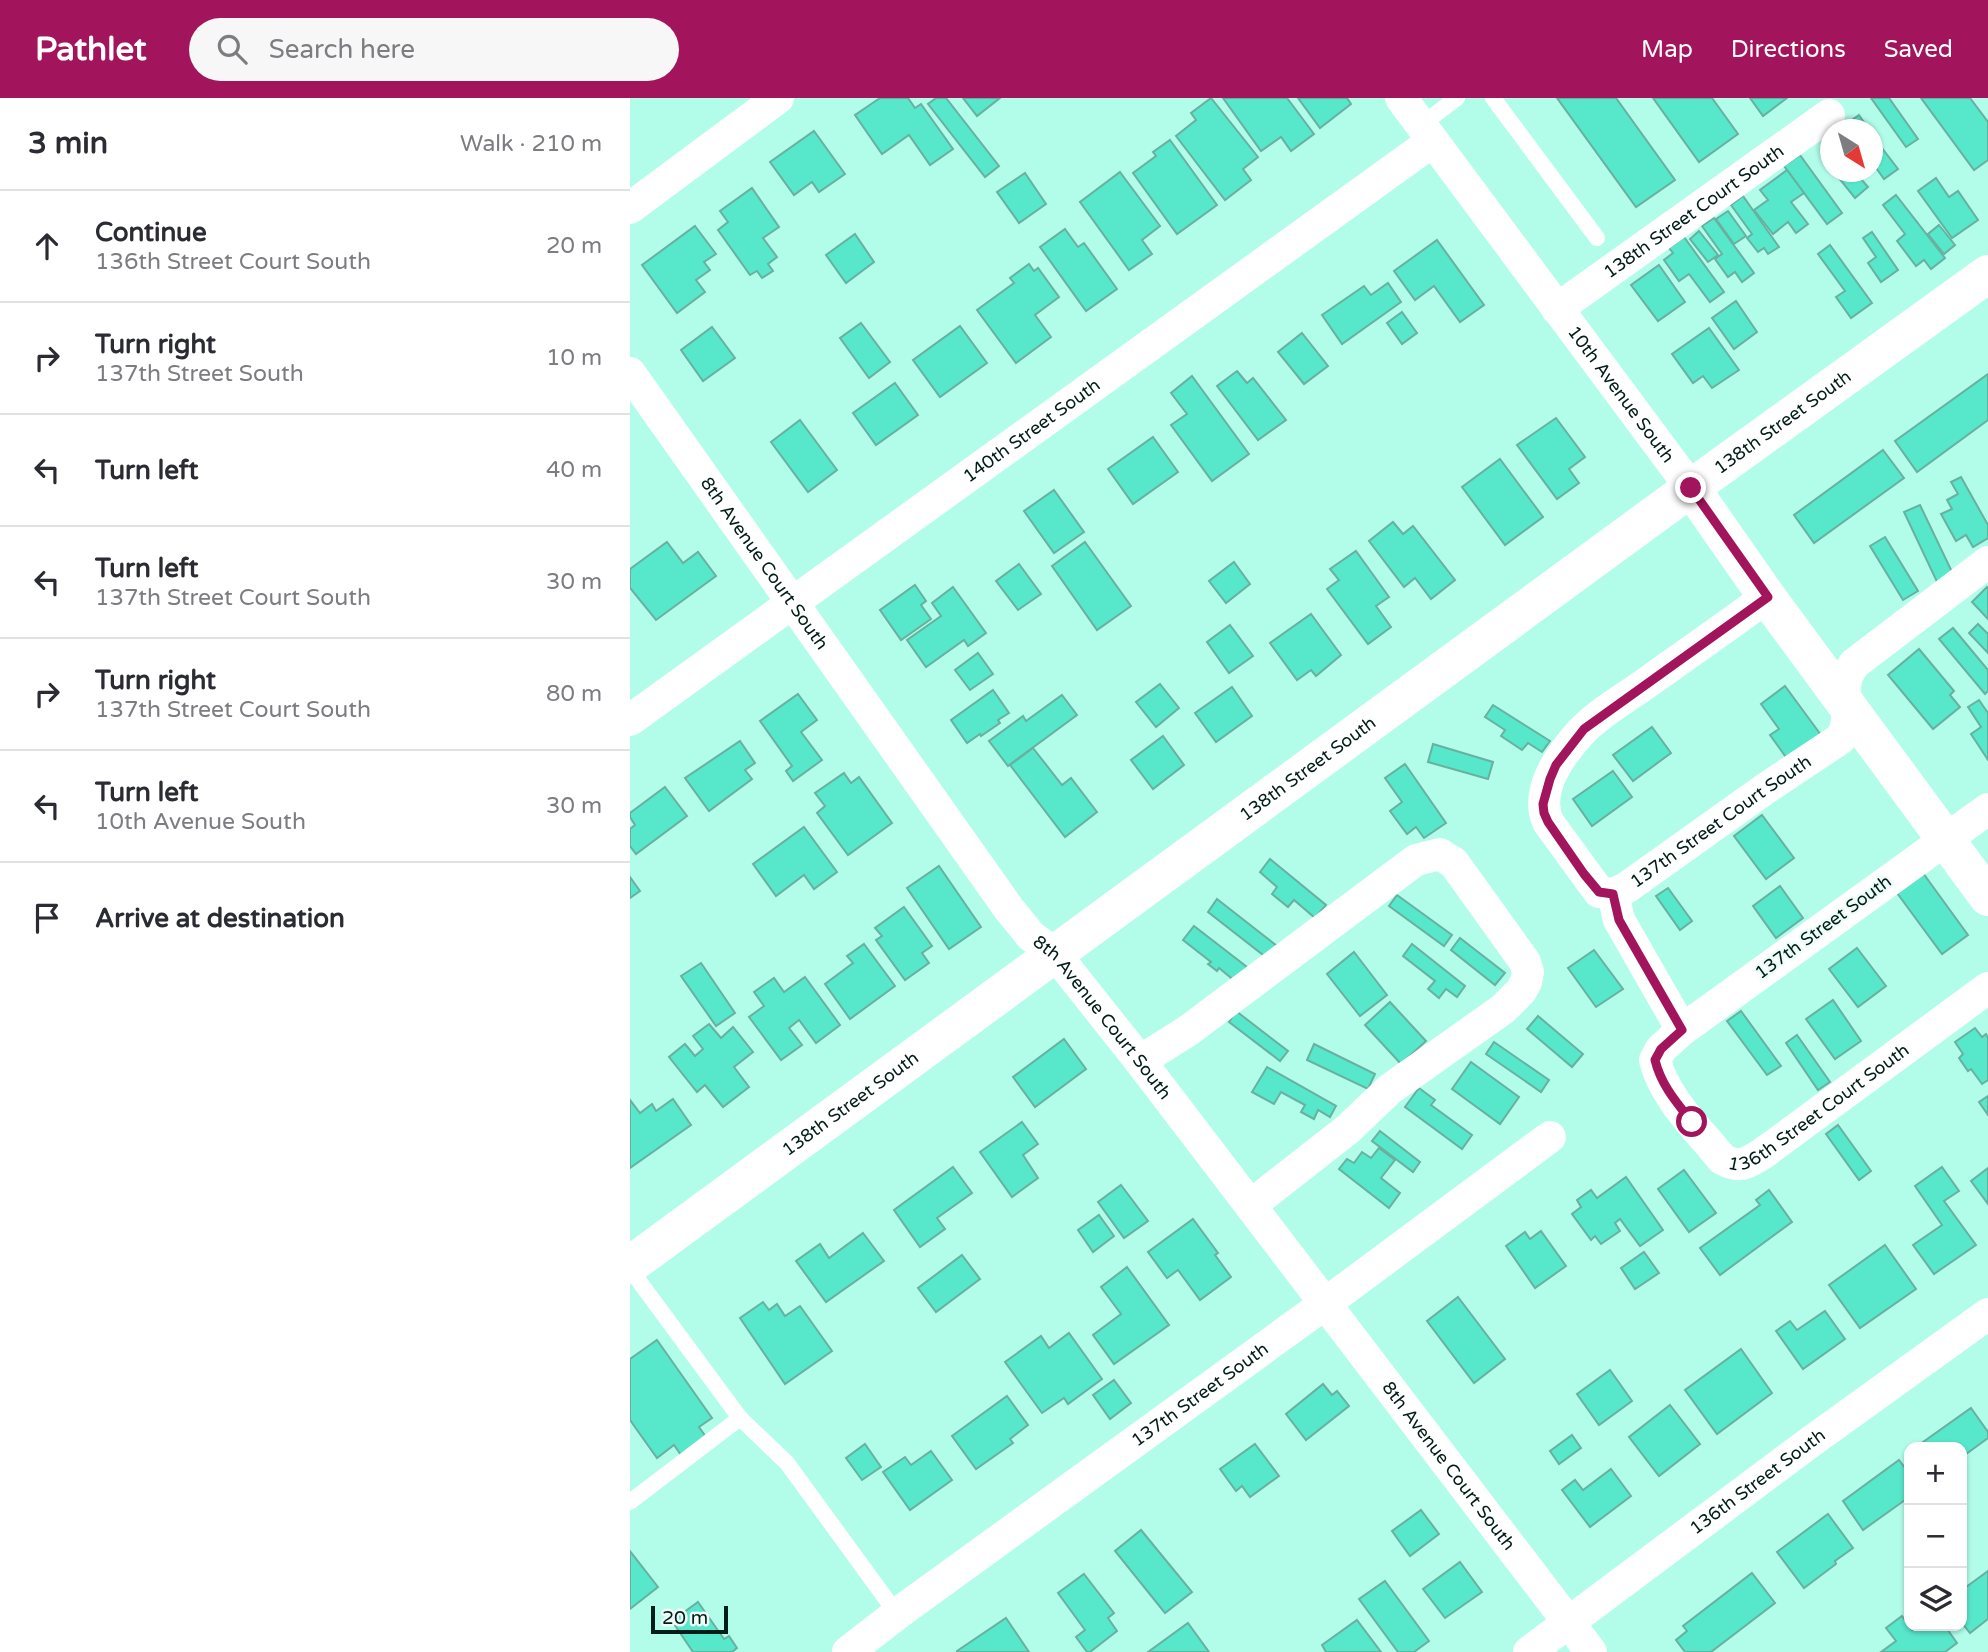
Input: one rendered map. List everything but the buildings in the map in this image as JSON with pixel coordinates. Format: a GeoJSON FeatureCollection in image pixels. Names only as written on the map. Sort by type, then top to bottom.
{"type":"FeatureCollection","features":[{"type":"Feature","properties":{"kind":"street"},"geometry":{"type":"LineString","coordinates":[[630,208],[778,98]]}},
{"type":"Feature","properties":{"kind":"street","name":"10th Avenue South"},"geometry":{"type":"LineString","coordinates":[[1401,98],[1691,488],[1988,897]]}},
{"type":"Feature","properties":{"kind":"street","name":"138th Street Court South"},"geometry":{"type":"LineString","coordinates":[[1557,309],[1829,115]]}},
{"type":"Feature","properties":{"kind":"street","name":"140th Street South"},"geometry":{"type":"LineString","coordinates":[[630,720],[793,603],[1427,133]]}},
{"type":"Feature","properties":{"kind":"street","name":"138th Street South"},"geometry":{"type":"LineString","coordinates":[[630,1267],[1691,488],[1988,274]]}},
{"type":"Feature","properties":{"kind":"street","name":"8th Avenue Court South"},"geometry":{"type":"LineString","coordinates":[[630,373],[1009,909],[1031,936],[1055,954],[1140,1061],[1591,1652]]}},
{"type":"Feature","properties":{"kind":"street","name":"137th Street Court South"},"geometry":{"type":"LineString","coordinates":[[1768,597],[1584,729],[1556,765],[1543,804],[1548,822],[1599,892],[1613,894],[1626,888],[1840,739],[1847,724],[1846,680],[1854,664],[1988,562]]}},
{"type":"Feature","properties":{"kind":"street","name":"137th Street South"},"geometry":{"type":"LineString","coordinates":[[1671,1039],[1988,809]]}},
{"type":"Feature","properties":{"kind":"street"},"geometry":{"type":"LineString","coordinates":[[1140,1061],[1189,1030],[1416,860],[1440,854],[1454,863],[1525,962],[1528,972],[1521,991],[1503,1009],[1390,1089],[1349,1129],[1251,1205]]}},
{"type":"Feature","properties":{"kind":"street"},"geometry":{"type":"LineString","coordinates":[[1613,894],[1619,920],[1671,1039]]}},
{"type":"Feature","properties":{"kind":"street","name":"136th Street Court South"},"geometry":{"type":"LineString","coordinates":[[1671,1039],[1655,1060],[1668,1091],[1722,1159],[1733,1165],[1746,1163],[1988,988]]}},
{"type":"Feature","properties":{"kind":"street","name":"137th Street South"},"geometry":{"type":"LineString","coordinates":[[848,1652],[1550,1137]]}},
{"type":"Feature","properties":{"kind":"street","name":"136th Street South"},"geometry":{"type":"LineString","coordinates":[[1529,1652],[1809,1443],[1988,1314]]}},
{"type":"Feature","properties":{"kind":"lane"},"geometry":{"type":"LineString","coordinates":[[1427,133],[1457,98]]}},
{"type":"Feature","properties":{"kind":"lane"},"geometry":{"type":"LineString","coordinates":[[1493,98],[1597,238]]}},
{"type":"Feature","properties":{"kind":"lane"},"geometry":{"type":"LineString","coordinates":[[630,1267],[740,1418],[787,1463],[897,1614]]}},
{"type":"Feature","properties":{"kind":"lane"},"geometry":{"type":"LineString","coordinates":[[630,1502],[740,1418]]}},
{"type":"Feature","properties":{"kind":"route"},"geometry":{"type":"LineString","coordinates":[[1691,488],[1768,597],[1584,729],[1556,765],[1543,804],[1548,822],[1584,874],[1599,892],[1613,894],[1619,920],[1682,1030],[1661,1049],[1655,1060],[1668,1091],[1692,1122]]}}]}
